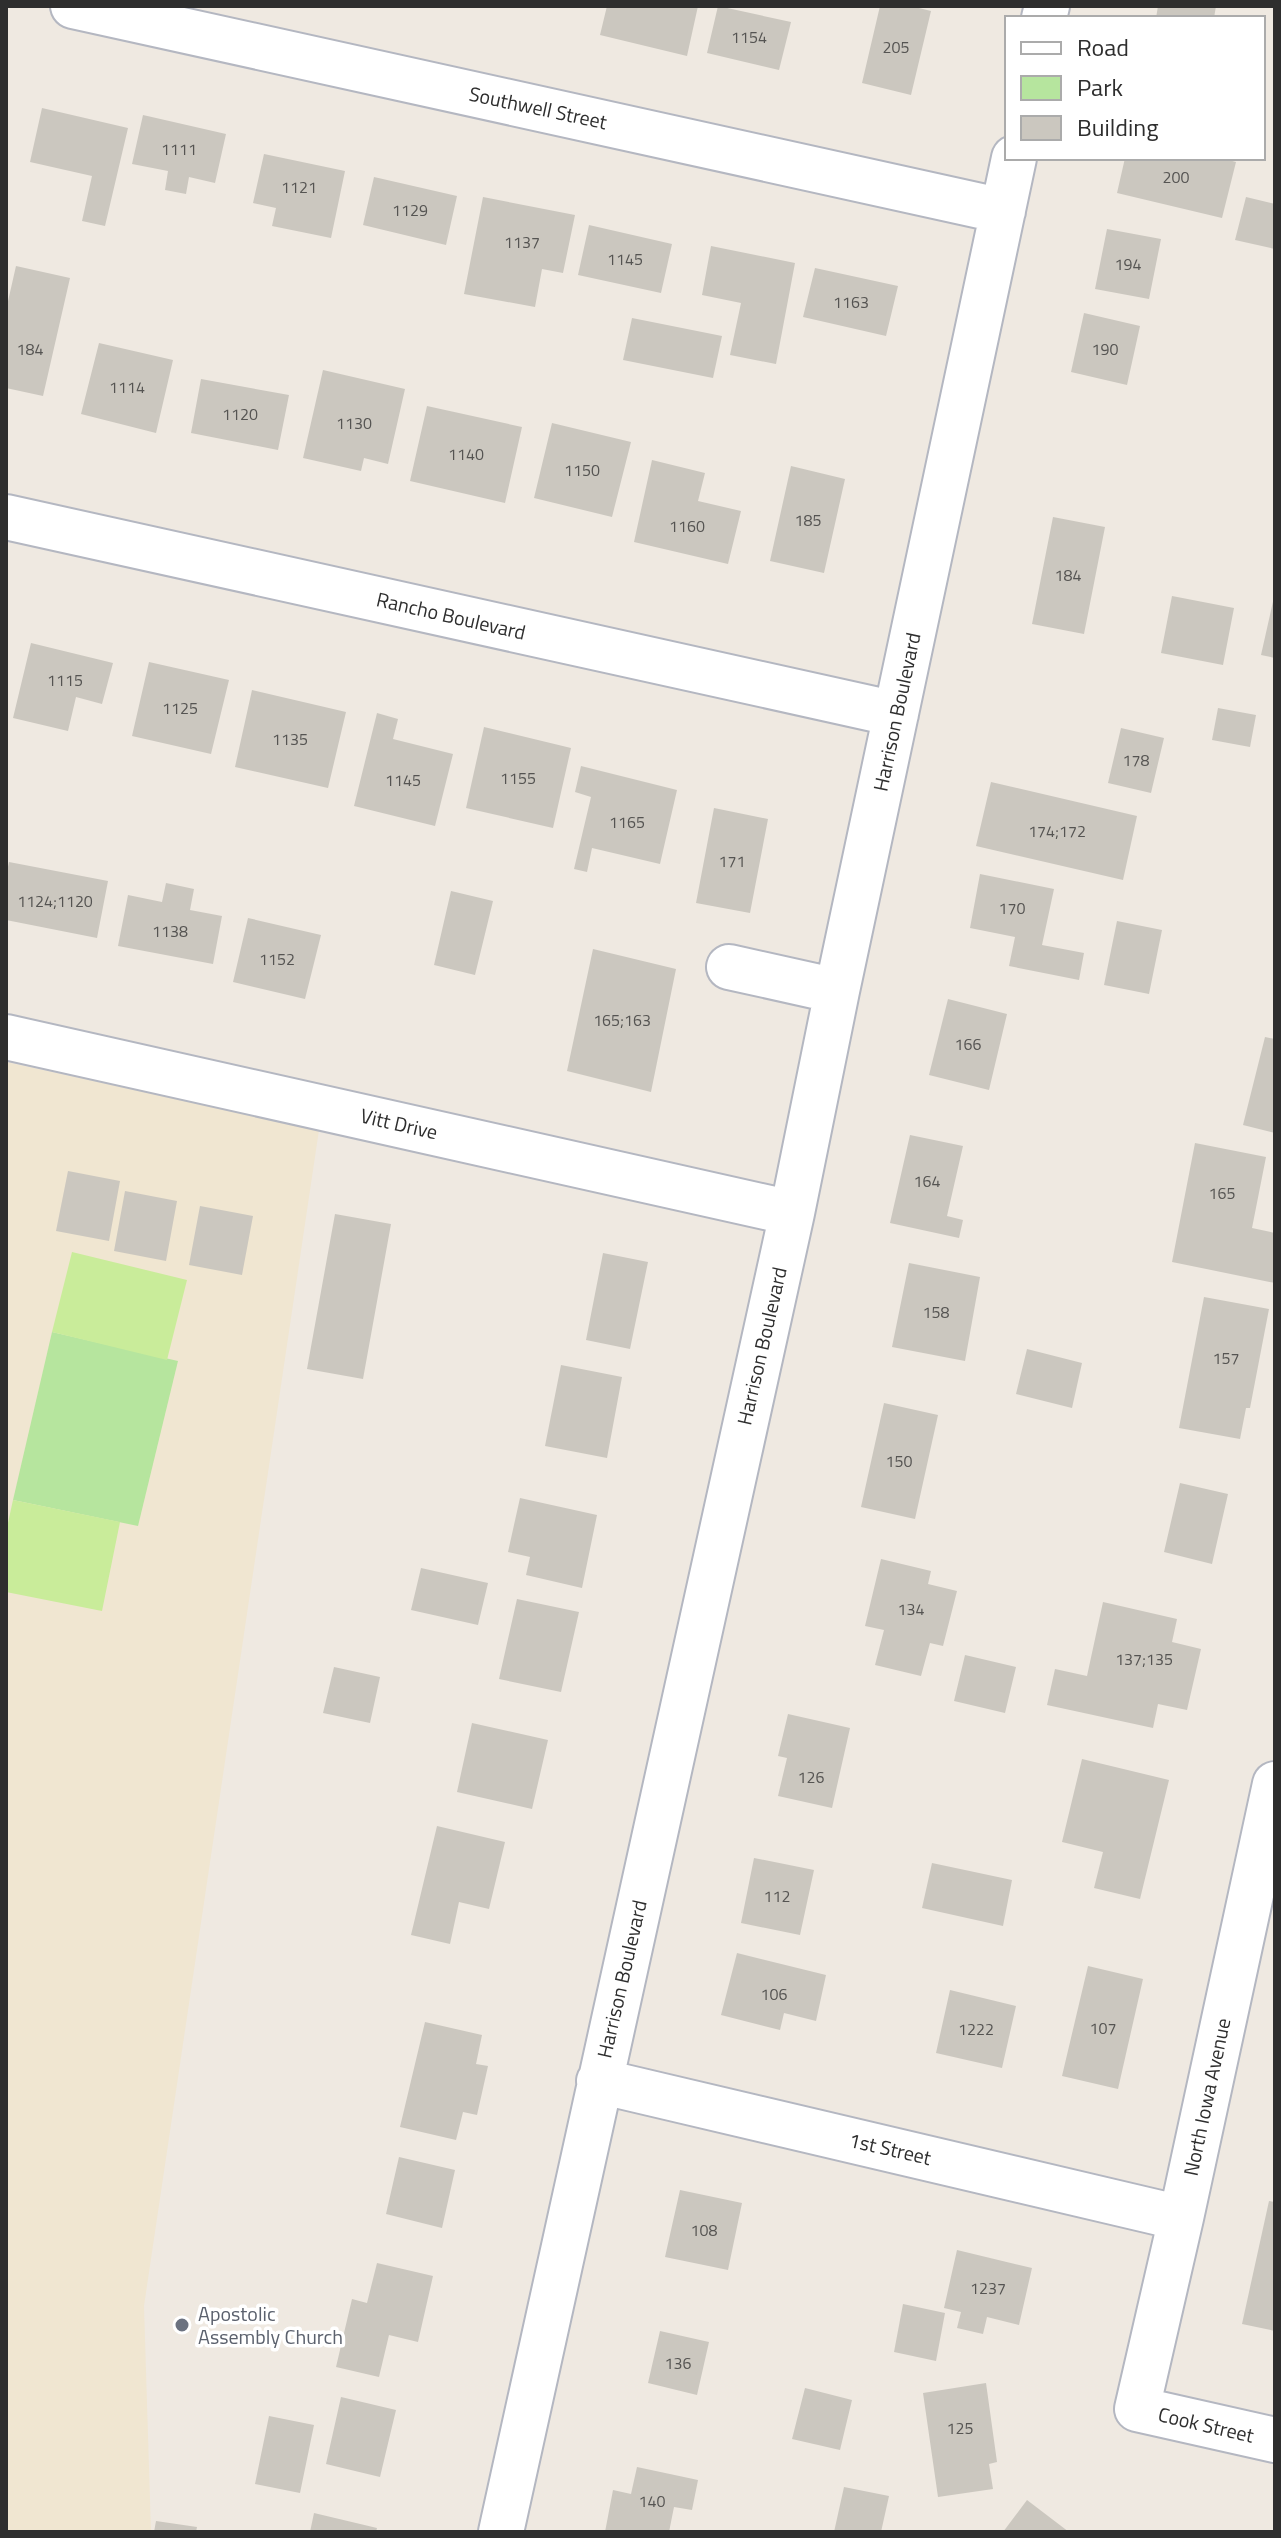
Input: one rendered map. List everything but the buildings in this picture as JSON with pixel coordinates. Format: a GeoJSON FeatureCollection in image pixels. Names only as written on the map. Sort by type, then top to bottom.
{"type":"FeatureCollection","features":[{"type":"Feature","properties":{"kind":"street","name":"Southwell Street"},"geometry":{"type":"LineString","coordinates":[[73,6],[1003,211]]}},
{"type":"Feature","properties":{"kind":"street","name":"Harrison Boulevard"},"geometry":{"type":"LineString","coordinates":[[501,2532],[792,1213],[1014,160]]}},
{"type":"Feature","properties":{"kind":"street","name":"Rancho Boulevard"},"geometry":{"type":"LineString","coordinates":[[6,517],[896,714]]}},
{"type":"Feature","properties":{"kind":"street"},"geometry":{"type":"LineString","coordinates":[[729,967],[837,991]]}},
{"type":"Feature","properties":{"kind":"street","name":"Vitt Drive"},"geometry":{"type":"LineString","coordinates":[[6,1037],[792,1213]]}},
{"type":"Feature","properties":{"kind":"street","name":"North Iowa Avenue"},"geometry":{"type":"LineString","coordinates":[[1137,2409],[1181,2218],[1261,1914],[1275,1784]]}},
{"type":"Feature","properties":{"kind":"street","name":"1st Street"},"geometry":{"type":"LineString","coordinates":[[599,2081],[1181,2218]]}},
{"type":"Feature","properties":{"kind":"street","name":"Cook Street"},"geometry":{"type":"LineString","coordinates":[[1137,2409],[1275,2440]]}},
{"type":"Feature","properties":{"kind":"shaded area"},"geometry":{"type":"Polygon","coordinates":[[[6,1062],[319,1130],[144,2306],[151,2532],[6,2532],[6,1062]]]}},
{"type":"Feature","properties":{"kind":"green space"},"geometry":{"type":"Polygon","coordinates":[[[72,1252],[187,1280],[167,1360],[52,1332],[72,1252]]]}},
{"type":"Feature","properties":{"kind":"green space"},"geometry":{"type":"Polygon","coordinates":[[[52,1332],[178,1361],[138,1526],[13,1500],[52,1332]]]}},
{"type":"Feature","properties":{"kind":"green space"},"geometry":{"type":"Polygon","coordinates":[[[13,1500],[120,1522],[102,1611],[6,1592],[6,1532],[13,1500]]]}},
{"type":"Feature","properties":{"kind":"place","name":"Apostolic Assembly Church"},"geometry":{"type":"Point","coordinates":[182,2325]}}]}
